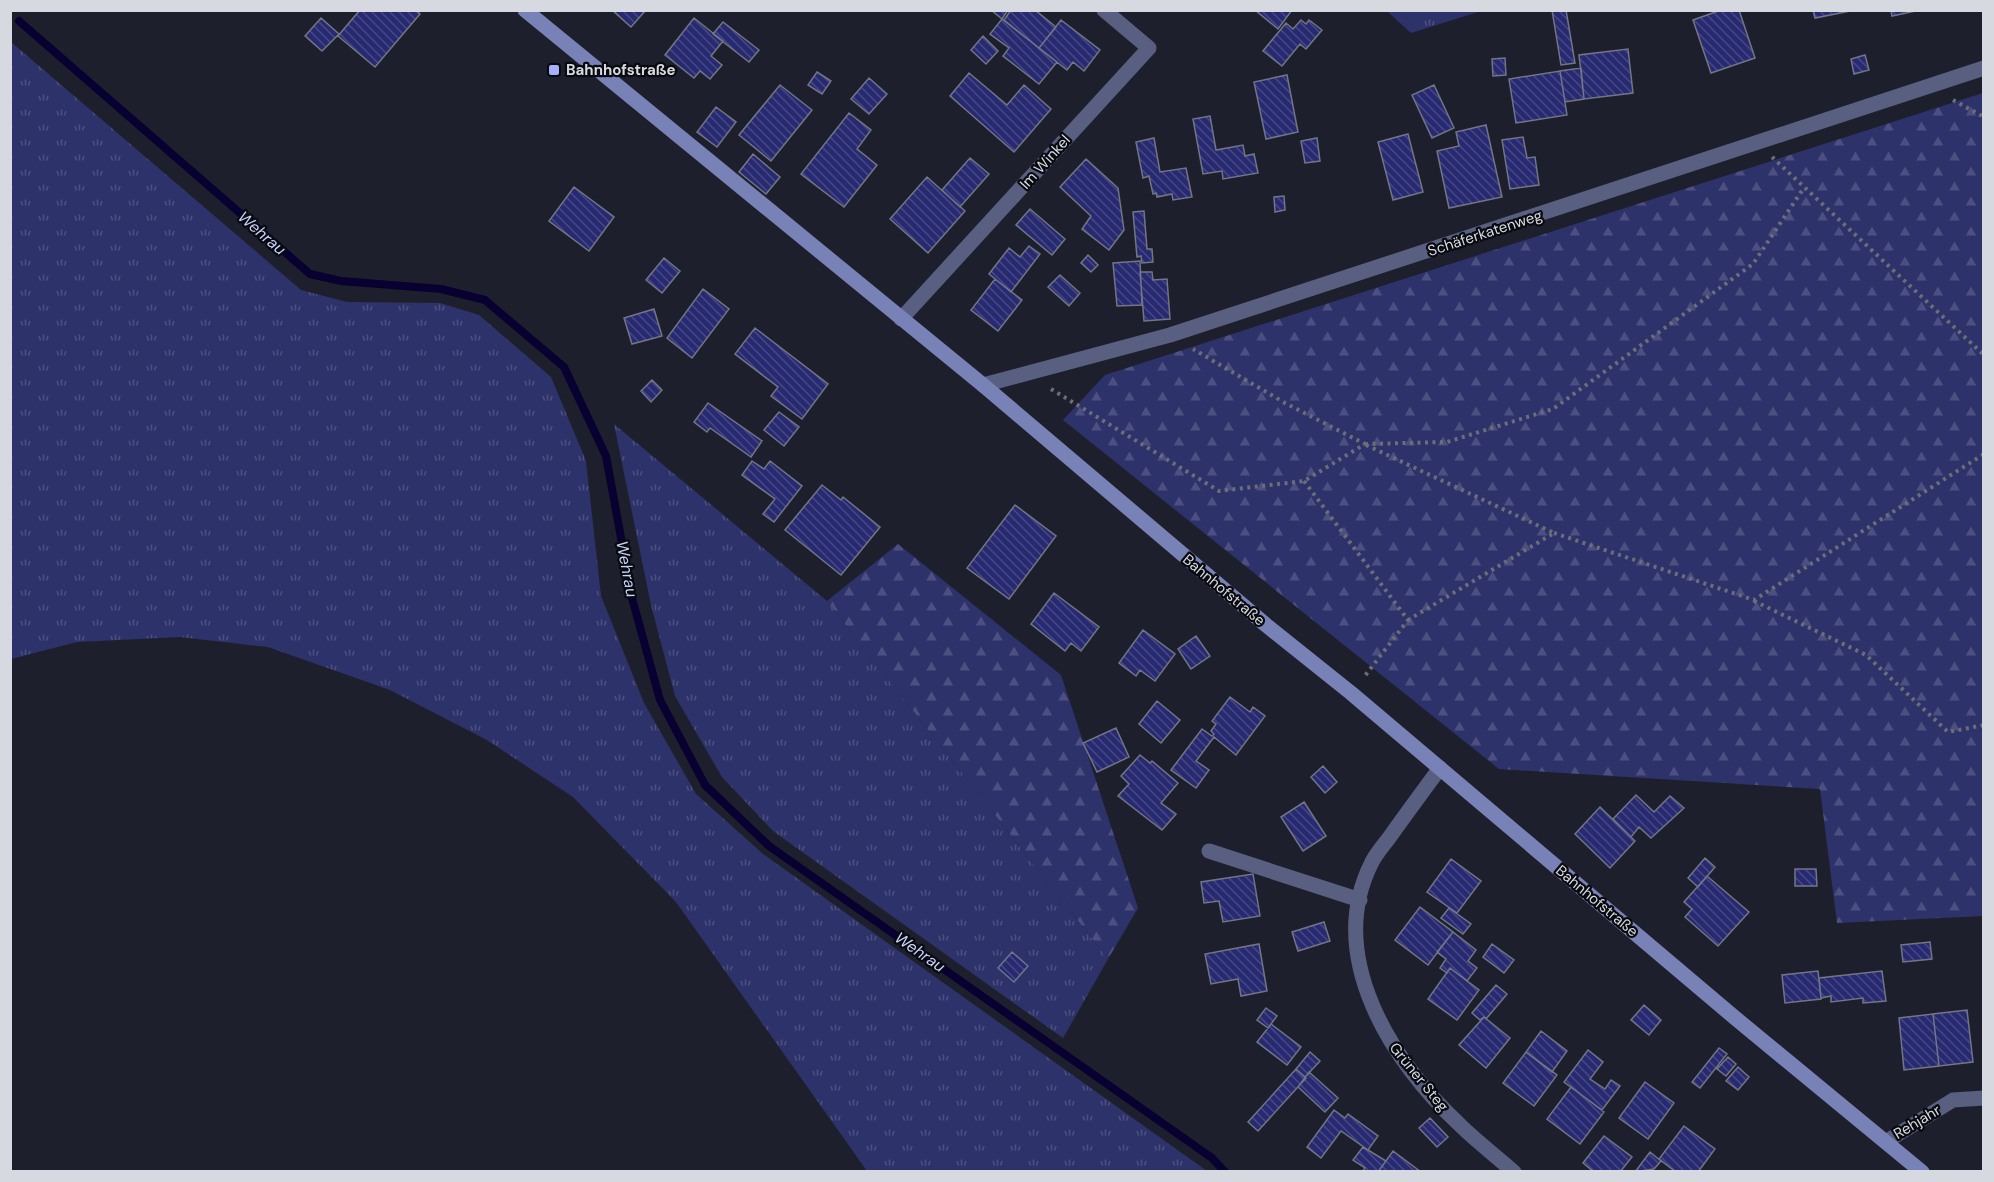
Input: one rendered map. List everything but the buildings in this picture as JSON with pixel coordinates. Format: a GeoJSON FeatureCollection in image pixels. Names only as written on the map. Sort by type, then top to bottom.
{"type":"FeatureCollection","features":[{"type":"Feature","properties":{"kind":"main road","name":"Bahnhofstraße"},"geometry":{"type":"LineString","coordinates":[[525,10],[983,385],[1257,618],[1351,693],[1734,1017],[1922,1172]]}},
{"type":"Feature","properties":{"kind":"street","name":"Im Winkel"},"geometry":{"type":"LineString","coordinates":[[901,319],[1149,48],[1104,10]]}},
{"type":"Feature","properties":{"kind":"street","name":"Schäferkatenweg"},"geometry":{"type":"LineString","coordinates":[[983,385],[1170,335],[1758,144],[1983,68]]}},
{"type":"Feature","properties":{"kind":"street","name":"Grüner Steg"},"geometry":{"type":"LineString","coordinates":[[1440,768],[1371,864],[1360,900],[1356,927],[1358,956],[1370,999],[1389,1040],[1420,1083],[1458,1124],[1514,1172]]}},
{"type":"Feature","properties":{"kind":"street"},"geometry":{"type":"LineString","coordinates":[[1209,851],[1360,900]]}},
{"type":"Feature","properties":{"kind":"street","name":"Rehjahr"},"geometry":{"type":"LineString","coordinates":[[1887,1141],[1953,1100],[1983,1098]]}},
{"type":"Feature","properties":{"kind":"path"},"geometry":{"type":"LineString","coordinates":[[1929,86],[1983,117]]}},
{"type":"Feature","properties":{"kind":"path"},"geometry":{"type":"LineString","coordinates":[[1758,144],[1803,189],[1983,355]]}},
{"type":"Feature","properties":{"kind":"path"},"geometry":{"type":"LineString","coordinates":[[1027,375],[1219,491],[1304,481],[1365,444],[1447,442],[1553,409],[1753,264],[1803,189]]}},
{"type":"Feature","properties":{"kind":"path"},"geometry":{"type":"LineString","coordinates":[[1170,335],[1285,403],[1365,444],[1554,533],[1754,600],[1866,655],[1948,732],[1983,724]]}},
{"type":"Feature","properties":{"kind":"path"},"geometry":{"type":"LineString","coordinates":[[1754,600],[1983,454]]}},
{"type":"Feature","properties":{"kind":"path"},"geometry":{"type":"LineString","coordinates":[[1304,481],[1408,620]]}},
{"type":"Feature","properties":{"kind":"path"},"geometry":{"type":"LineString","coordinates":[[1351,693],[1408,620],[1554,533]]}},
{"type":"Feature","properties":{"kind":"green space"},"geometry":{"type":"Polygon","coordinates":[[[1387,11],[1481,11],[1411,33],[1387,11]]]}},
{"type":"Feature","properties":{"kind":"green space"},"geometry":{"type":"Polygon","coordinates":[[[11,42],[301,290],[347,302],[440,303],[479,315],[551,377],[586,461],[601,596],[644,703],[696,794],[763,854],[1207,1171],[867,1171],[676,902],[573,797],[487,740],[390,690],[268,647],[180,637],[77,642],[11,659],[11,42]]]}},
{"type":"Feature","properties":{"kind":"green space"},"geometry":{"type":"Polygon","coordinates":[[[1983,93],[1983,916],[1837,923],[1820,789],[1499,769],[1063,420],[1105,375],[1983,93]]]}},
{"type":"Feature","properties":{"kind":"green space"},"geometry":{"type":"Polygon","coordinates":[[[614,424],[827,601],[1108,959],[1063,1038],[773,831],[722,777],[675,696],[651,605],[614,424]]]}},
{"type":"Feature","properties":{"kind":"green space"},"geometry":{"type":"Polygon","coordinates":[[[898,544],[1061,675],[1138,908],[1108,959],[827,601],[898,544]]]}},
{"type":"Feature","properties":{"kind":"waterway","name":"Wehrau"},"geometry":{"type":"LineString","coordinates":[[19,21],[310,274],[341,281],[441,289],[485,300],[564,367],[606,456],[632,598],[660,700],[705,785],[769,846],[1212,1158],[1225,1172]]}},
{"type":"Feature","properties":{"kind":"place","name":"Bahnhofstraße"},"geometry":{"type":"Point","coordinates":[554,70]}}]}
